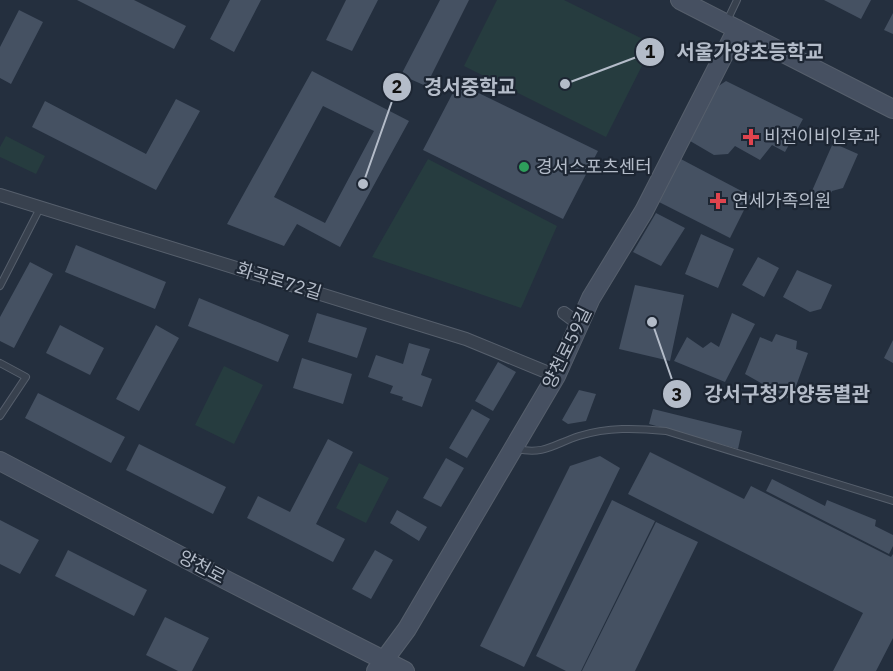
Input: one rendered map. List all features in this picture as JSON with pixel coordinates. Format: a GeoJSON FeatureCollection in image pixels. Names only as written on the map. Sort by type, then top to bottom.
{"type":"FeatureCollection","features":[{"type":"Feature","properties":{"kind":"street"},"geometry":{"type":"LineString","coordinates":[[680,0],[893,109]]}},
{"type":"Feature","properties":{"kind":"street","name":"양천로59길"},"geometry":{"type":"LineString","coordinates":[[380,665],[407,629],[556,376],[591,298],[644,211],[732,26]]}},
{"type":"Feature","properties":{"kind":"street","name":"화곡로72길"},"geometry":{"type":"LineString","coordinates":[[0,195],[466,339],[556,376]]}},
{"type":"Feature","properties":{"kind":"street"},"geometry":{"type":"LineString","coordinates":[[564,314],[580,325]]}},
{"type":"Feature","properties":{"kind":"street","name":"양천로"},"geometry":{"type":"LineString","coordinates":[[0,461],[380,665],[405,671]]}},
{"type":"Feature","properties":{"kind":"lane"},"geometry":{"type":"LineString","coordinates":[[732,26],[737,0]]}},
{"type":"Feature","properties":{"kind":"lane"},"geometry":{"type":"LineString","coordinates":[[0,285],[40,207]]}},
{"type":"Feature","properties":{"kind":"lane"},"geometry":{"type":"LineString","coordinates":[[0,363],[26,376],[0,416]]}},
{"type":"Feature","properties":{"kind":"lane"},"geometry":{"type":"LineString","coordinates":[[513,449],[543,451],[578,436],[622,428],[666,431],[893,501]]}},
{"type":"Feature","properties":{"kind":"green space"},"geometry":{"type":"Polygon","coordinates":[[[497,0],[564,0],[653,44],[606,137],[464,66],[497,0]]]}},
{"type":"Feature","properties":{"kind":"green space"},"geometry":{"type":"Polygon","coordinates":[[[6,136],[45,156],[36,174],[0,157],[0,147],[6,136]]]}},
{"type":"Feature","properties":{"kind":"green space"},"geometry":{"type":"Polygon","coordinates":[[[428,159],[557,226],[521,308],[372,257],[428,159]]]}},
{"type":"Feature","properties":{"kind":"green space"},"geometry":{"type":"Polygon","coordinates":[[[224,366],[263,385],[234,444],[195,425],[224,366]]]}},
{"type":"Feature","properties":{"kind":"green space"},"geometry":{"type":"Polygon","coordinates":[[[359,463],[389,478],[366,523],[336,508],[359,463]]]}},
{"type":"Feature","properties":{"kind":"building"},"geometry":{"type":"Polygon","coordinates":[[[77,0],[134,0],[186,26],[174,49],[77,0]]]}},
{"type":"Feature","properties":{"kind":"building"},"geometry":{"type":"Polygon","coordinates":[[[230,0],[261,0],[234,52],[210,39],[230,0]]]}},
{"type":"Feature","properties":{"kind":"building"},"geometry":{"type":"Polygon","coordinates":[[[346,0],[378,0],[352,51],[326,40],[346,0]]]}},
{"type":"Feature","properties":{"kind":"building"},"geometry":{"type":"Polygon","coordinates":[[[440,0],[469,0],[426,86],[401,75],[440,0]]]}},
{"type":"Feature","properties":{"kind":"building"},"geometry":{"type":"Polygon","coordinates":[[[824,0],[871,0],[861,19],[824,0]]]}},
{"type":"Feature","properties":{"kind":"building"},"geometry":{"type":"Polygon","coordinates":[[[19,10],[43,22],[11,84],[0,78],[0,47],[19,10]]]}},
{"type":"Feature","properties":{"kind":"building"},"geometry":{"type":"Polygon","coordinates":[[[893,13],[893,34],[884,30],[893,13]]]}},
{"type":"Feature","properties":{"kind":"building"},"geometry":{"type":"Polygon","coordinates":[[[312,71],[409,121],[340,247],[297,224],[284,246],[227,224],[312,71]],[[323,106],[274,197],[325,223],[374,131],[323,106]]]}},
{"type":"Feature","properties":{"kind":"building"},"geometry":{"type":"Polygon","coordinates":[[[726,81],[803,119],[785,152],[772,145],[760,160],[735,146],[728,154],[714,155],[685,138],[708,93],[726,81]]]}},
{"type":"Feature","properties":{"kind":"building","name":"경서스포츠센터"},"geometry":{"type":"Polygon","coordinates":[[[458,83],[598,151],[563,219],[423,150],[458,83]]]}},
{"type":"Feature","properties":{"kind":"building"},"geometry":{"type":"Polygon","coordinates":[[[176,99],[200,111],[156,190],[32,127],[45,101],[146,154],[176,99]]]}},
{"type":"Feature","properties":{"kind":"building"},"geometry":{"type":"Polygon","coordinates":[[[833,143],[858,154],[843,188],[832,191],[823,208],[808,200],[833,143]]]}},
{"type":"Feature","properties":{"kind":"building"},"geometry":{"type":"Polygon","coordinates":[[[677,157],[751,196],[730,238],[657,201],[677,157]]]}},
{"type":"Feature","properties":{"kind":"building"},"geometry":{"type":"Polygon","coordinates":[[[656,213],[685,228],[661,266],[633,252],[656,213]]]}},
{"type":"Feature","properties":{"kind":"building"},"geometry":{"type":"Polygon","coordinates":[[[701,234],[734,249],[718,288],[685,274],[701,234]]]}},
{"type":"Feature","properties":{"kind":"building"},"geometry":{"type":"Polygon","coordinates":[[[76,245],[166,282],[155,309],[65,272],[76,245]]]}},
{"type":"Feature","properties":{"kind":"building"},"geometry":{"type":"Polygon","coordinates":[[[758,257],[779,268],[764,297],[742,285],[758,257]]]}},
{"type":"Feature","properties":{"kind":"building"},"geometry":{"type":"Polygon","coordinates":[[[30,262],[53,274],[14,348],[0,341],[0,317],[30,262]]]}},
{"type":"Feature","properties":{"kind":"building"},"geometry":{"type":"Polygon","coordinates":[[[797,270],[832,285],[821,309],[810,312],[783,297],[797,270]]]}},
{"type":"Feature","properties":{"kind":"building"},"geometry":{"type":"Polygon","coordinates":[[[635,285],[684,295],[670,361],[619,349],[635,285]]]}},
{"type":"Feature","properties":{"kind":"building"},"geometry":{"type":"Polygon","coordinates":[[[199,298],[289,335],[278,362],[188,326],[199,298]]]}},
{"type":"Feature","properties":{"kind":"building"},"geometry":{"type":"Polygon","coordinates":[[[317,313],[367,328],[357,358],[308,342],[317,313]]]}},
{"type":"Feature","properties":{"kind":"building"},"geometry":{"type":"Polygon","coordinates":[[[732,313],[755,324],[725,382],[674,361],[687,337],[703,348],[711,342],[719,347],[732,313]]]}},
{"type":"Feature","properties":{"kind":"building"},"geometry":{"type":"Polygon","coordinates":[[[60,325],[104,348],[90,375],[46,353],[60,325]]]}},
{"type":"Feature","properties":{"kind":"building"},"geometry":{"type":"Polygon","coordinates":[[[156,325],[179,338],[139,411],[116,399],[156,325]]]}},
{"type":"Feature","properties":{"kind":"building"},"geometry":{"type":"Polygon","coordinates":[[[776,334],[797,341],[796,349],[808,353],[791,400],[745,374],[760,337],[772,342],[776,334]]]}},
{"type":"Feature","properties":{"kind":"building"},"geometry":{"type":"Polygon","coordinates":[[[893,340],[893,363],[884,358],[893,340]]]}},
{"type":"Feature","properties":{"kind":"building"},"geometry":{"type":"Polygon","coordinates":[[[409,343],[430,349],[421,375],[432,379],[422,407],[390,393],[393,386],[368,377],[376,355],[403,364],[409,343]]]}},
{"type":"Feature","properties":{"kind":"building"},"geometry":{"type":"Polygon","coordinates":[[[302,358],[352,374],[343,404],[293,388],[302,358]]]}},
{"type":"Feature","properties":{"kind":"building"},"geometry":{"type":"Polygon","coordinates":[[[498,362],[516,372],[493,411],[475,401],[498,362]]]}},
{"type":"Feature","properties":{"kind":"building"},"geometry":{"type":"Polygon","coordinates":[[[579,390],[596,394],[586,421],[568,424],[562,420],[579,390]]]}},
{"type":"Feature","properties":{"kind":"building"},"geometry":{"type":"Polygon","coordinates":[[[38,393],[125,437],[111,463],[25,418],[38,393]]]}},
{"type":"Feature","properties":{"kind":"building"},"geometry":{"type":"Polygon","coordinates":[[[472,409],[490,419],[467,458],[449,448],[472,409]]]}},
{"type":"Feature","properties":{"kind":"building"},"geometry":{"type":"Polygon","coordinates":[[[653,409],[742,431],[738,449],[649,424],[653,409]]]}},
{"type":"Feature","properties":{"kind":"building"},"geometry":{"type":"Polygon","coordinates":[[[328,439],[353,452],[316,524],[345,539],[333,562],[247,518],[258,496],[290,512],[328,439]]]}},
{"type":"Feature","properties":{"kind":"building"},"geometry":{"type":"Polygon","coordinates":[[[139,444],[226,487],[213,514],[126,470],[139,444]]]}},
{"type":"Feature","properties":{"kind":"building"},"geometry":{"type":"Polygon","coordinates":[[[650,452],[744,499],[751,486],[891,557],[893,554],[893,638],[876,671],[833,671],[863,613],[628,494],[650,452]]]}},
{"type":"Feature","properties":{"kind":"building"},"geometry":{"type":"Polygon","coordinates":[[[600,456],[620,468],[524,667],[480,646],[570,466],[600,456]]]}},
{"type":"Feature","properties":{"kind":"building"},"geometry":{"type":"Polygon","coordinates":[[[446,458],[464,468],[441,507],[423,498],[446,458]]]}},
{"type":"Feature","properties":{"kind":"building"},"geometry":{"type":"Polygon","coordinates":[[[772,479],[825,506],[827,500],[876,520],[875,526],[893,535],[893,546],[889,554],[766,491],[772,479]]]}},
{"type":"Feature","properties":{"kind":"building"},"geometry":{"type":"Polygon","coordinates":[[[612,500],[655,521],[581,671],[566,671],[536,656],[612,500]]]}},
{"type":"Feature","properties":{"kind":"building"},"geometry":{"type":"Polygon","coordinates":[[[397,510],[427,527],[419,541],[390,523],[397,510]]]}},
{"type":"Feature","properties":{"kind":"building"},"geometry":{"type":"Polygon","coordinates":[[[0,520],[39,540],[20,574],[0,564],[0,520]]]}},
{"type":"Feature","properties":{"kind":"building"},"geometry":{"type":"Polygon","coordinates":[[[656,522],[698,542],[635,671],[582,671],[656,522]]]}},
{"type":"Feature","properties":{"kind":"building"},"geometry":{"type":"Polygon","coordinates":[[[68,550],[147,590],[134,616],[55,576],[68,550]]]}},
{"type":"Feature","properties":{"kind":"building"},"geometry":{"type":"Polygon","coordinates":[[[375,550],[393,560],[371,599],[352,589],[375,550]]]}},
{"type":"Feature","properties":{"kind":"building"},"geometry":{"type":"Polygon","coordinates":[[[165,617],[209,638],[192,671],[178,671],[146,655],[165,617]]]}},
{"type":"Feature","properties":{"kind":"place","name":"서울가양초등학교"},"geometry":{"type":"Point","coordinates":[565,84]}},
{"type":"Feature","properties":{"kind":"place","name":"비전이비인후과"},"geometry":{"type":"Point","coordinates":[751,137]}},
{"type":"Feature","properties":{"kind":"place","name":"경서스포츠센터"},"geometry":{"type":"Point","coordinates":[524,167]}},
{"type":"Feature","properties":{"kind":"place","name":"경서중학교"},"geometry":{"type":"Point","coordinates":[363,184]}},
{"type":"Feature","properties":{"kind":"place","name":"연세가족의원"},"geometry":{"type":"Point","coordinates":[718,201]}},
{"type":"Feature","properties":{"kind":"place","name":"강서구청가양동별관"},"geometry":{"type":"Point","coordinates":[652,322]}}]}
